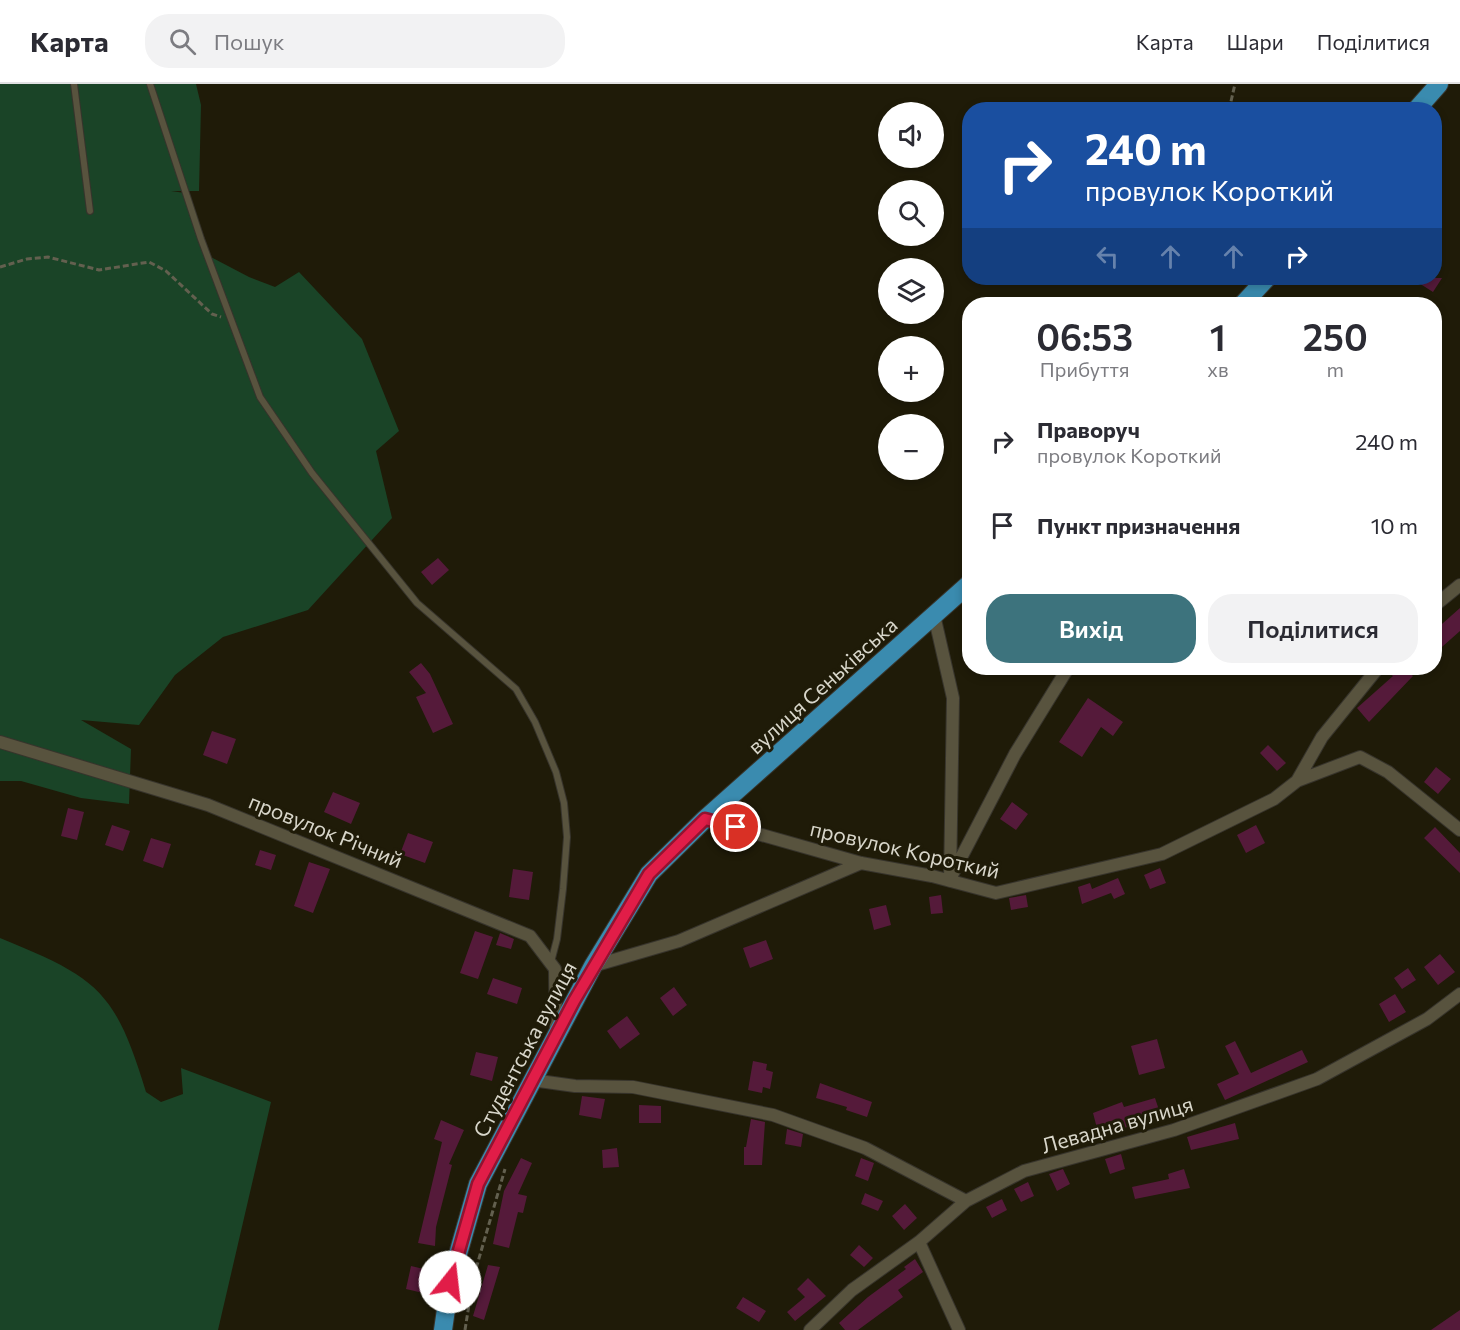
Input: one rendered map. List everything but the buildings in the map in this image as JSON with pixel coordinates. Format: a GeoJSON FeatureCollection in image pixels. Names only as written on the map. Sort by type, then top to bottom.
{"type":"FeatureCollection","features":[{"type":"Feature","properties":{"kind":"main road"},"geometry":{"type":"LineString","coordinates":[[1423,102],[1439,84]]}},
{"type":"Feature","properties":{"kind":"main road"},"geometry":{"type":"LineString","coordinates":[[1249,297],[1261,285]]}},
{"type":"Feature","properties":{"kind":"main road","name":"вулиця Сенькiвська"},"geometry":{"type":"LineString","coordinates":[[705,819],[962,590]]}},
{"type":"Feature","properties":{"kind":"main road","name":"Студентська вулиця"},"geometry":{"type":"LineString","coordinates":[[443,1330],[450,1282],[478,1184],[593,966],[649,874],[705,819]]}},
{"type":"Feature","properties":{"kind":"street"},"geometry":{"type":"LineString","coordinates":[[1442,600],[1460,585]]}},
{"type":"Feature","properties":{"kind":"street"},"geometry":{"type":"LineString","coordinates":[[934,615],[953,698],[950,881]]}},
{"type":"Feature","properties":{"kind":"street"},"geometry":{"type":"LineString","coordinates":[[950,881],[1015,754],[1064,675]]}},
{"type":"Feature","properties":{"kind":"street","name":"провулок Короткий"},"geometry":{"type":"LineString","coordinates":[[705,819],[861,863],[996,893],[1162,854],[1274,800],[1297,781],[1322,737],[1372,675]]}},
{"type":"Feature","properties":{"kind":"street","name":"провулок Рiчний"},"geometry":{"type":"LineString","coordinates":[[0,742],[208,804],[530,936],[551,964],[556,978],[555,1035]]}},
{"type":"Feature","properties":{"kind":"street"},"geometry":{"type":"LineString","coordinates":[[1297,781],[1360,757],[1388,772],[1460,830]]}},
{"type":"Feature","properties":{"kind":"street"},"geometry":{"type":"LineString","coordinates":[[593,966],[679,941],[861,863]]}},
{"type":"Feature","properties":{"kind":"street","name":"Левадна вулиця"},"geometry":{"type":"LineString","coordinates":[[810,1330],[852,1290],[919,1242],[966,1201],[1024,1171],[1174,1130],[1317,1078],[1427,1019],[1460,994]]}},
{"type":"Feature","properties":{"kind":"street"},"geometry":{"type":"LineString","coordinates":[[532,1080],[575,1086],[633,1087],[773,1115],[865,1148],[938,1183],[966,1201]]}},
{"type":"Feature","properties":{"kind":"street"},"geometry":{"type":"LineString","coordinates":[[919,1242],[959,1330]]}},
{"type":"Feature","properties":{"kind":"lane"},"geometry":{"type":"LineString","coordinates":[[74,84],[90,211]]}},
{"type":"Feature","properties":{"kind":"lane"},"geometry":{"type":"LineString","coordinates":[[150,84],[231,321],[260,397],[312,473],[417,603],[516,689],[535,722],[556,772],[564,803],[567,837],[557,939],[551,964]]}},
{"type":"Feature","properties":{"kind":"path"},"geometry":{"type":"LineString","coordinates":[[1231,102],[1235,84]]}},
{"type":"Feature","properties":{"kind":"path"},"geometry":{"type":"LineString","coordinates":[[0,267],[27,259],[48,257],[99,270],[149,262],[166,271],[212,314],[231,321]]}},
{"type":"Feature","properties":{"kind":"path"},"geometry":{"type":"LineString","coordinates":[[465,1330],[473,1279],[508,1159]]}},
{"type":"Feature","properties":{"kind":"green space"},"geometry":{"type":"Polygon","coordinates":[[[0,84],[196,84],[201,105],[199,191],[171,191],[185,193],[207,255],[249,277],[275,287],[299,272],[362,339],[399,431],[376,451],[392,518],[308,610],[223,637],[175,675],[139,725],[81,720],[131,749],[129,804],[81,798],[21,781],[0,781],[0,84]]]}},
{"type":"Feature","properties":{"kind":"green space"},"geometry":{"type":"Polygon","coordinates":[[[0,938],[60,965],[81,977],[98,992],[112,1009],[124,1031],[146,1092],[161,1102],[183,1094],[181,1068],[271,1102],[218,1330],[0,1330],[0,938]]]}},
{"type":"Feature","properties":{"kind":"route"},"geometry":{"type":"LineString","coordinates":[[450,1282],[478,1184],[593,966],[649,874],[705,819],[736,827]]}}]}
